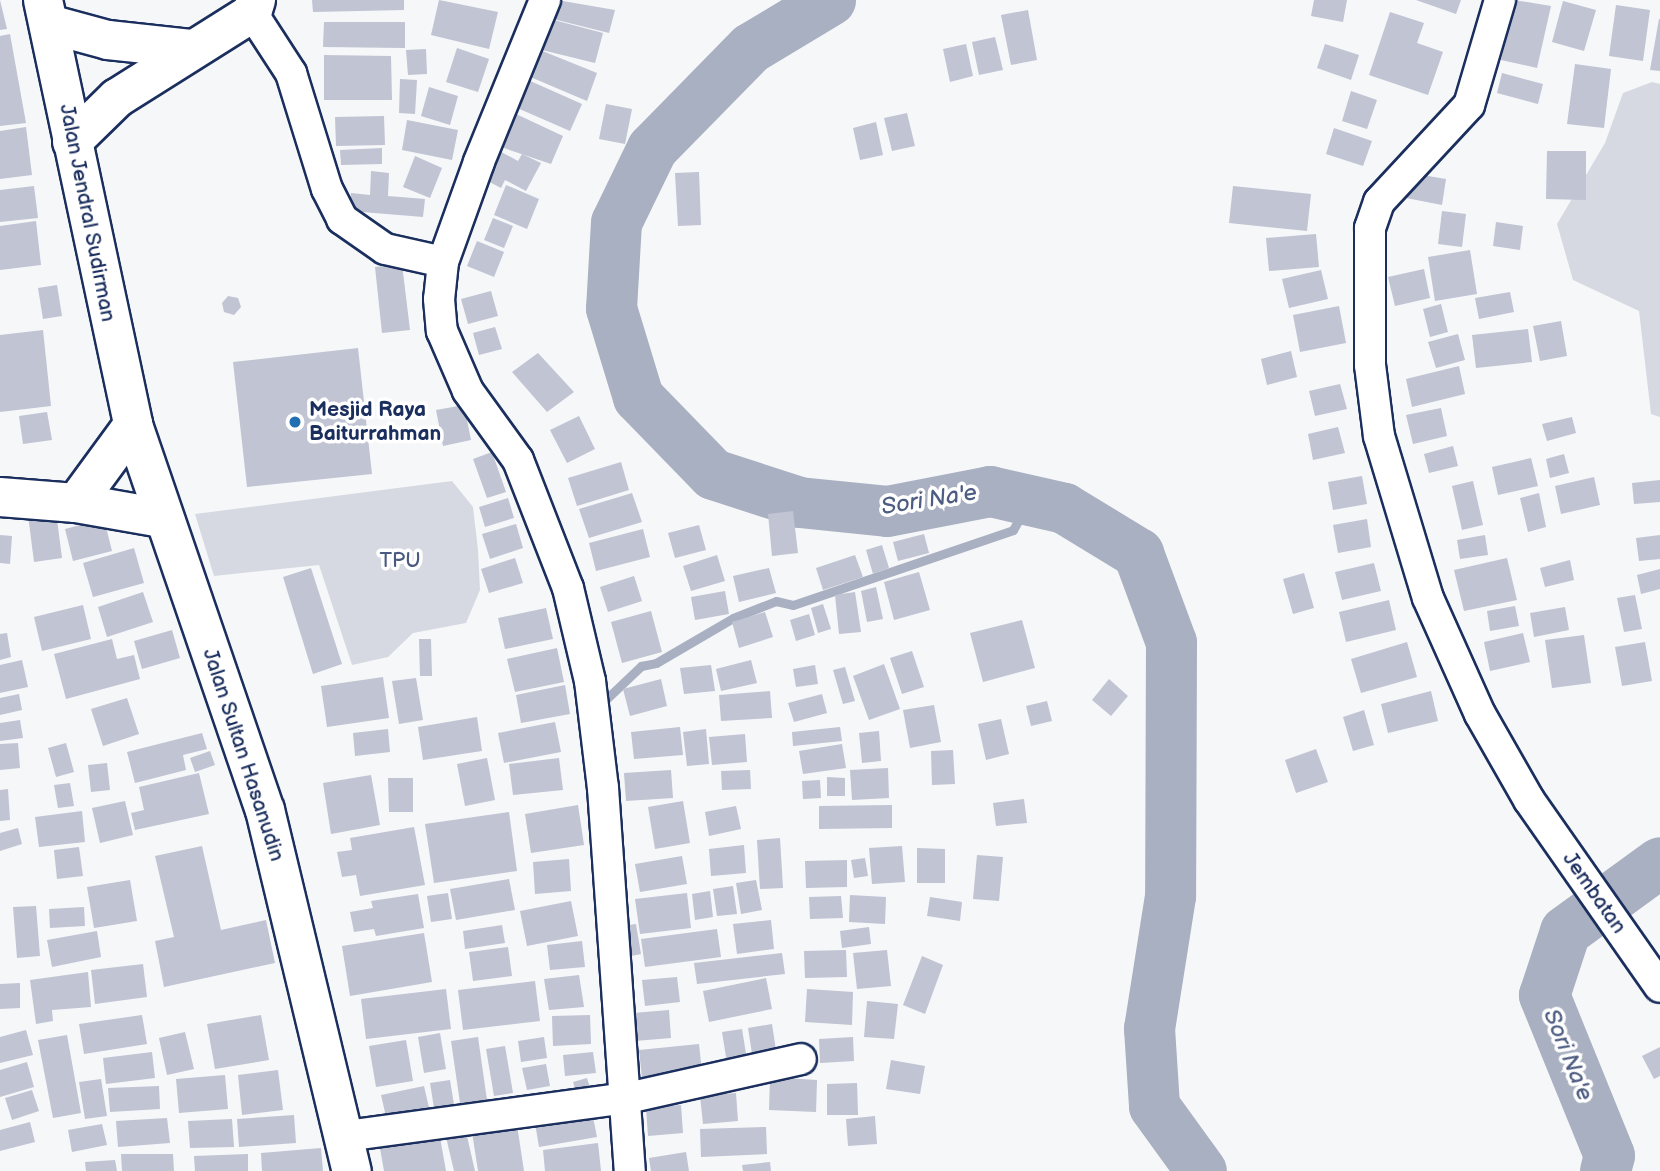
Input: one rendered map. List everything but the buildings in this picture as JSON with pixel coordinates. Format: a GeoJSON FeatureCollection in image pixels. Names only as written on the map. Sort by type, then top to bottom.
{"type":"FeatureCollection","features":[{"type":"Feature","properties":{"kind":"main road"},"geometry":{"type":"LineString","coordinates":[[72,142],[117,98],[254,7]]}},
{"type":"Feature","properties":{"kind":"main road"},"geometry":{"type":"LineString","coordinates":[[46,12],[108,40],[191,49]]}},
{"type":"Feature","properties":{"kind":"main road","name":"Jalan Jendral Sudirman"},"geometry":{"type":"LineString","coordinates":[[46,12],[133,425]]}},
{"type":"Feature","properties":{"kind":"main road"},"geometry":{"type":"LineString","coordinates":[[76,503],[133,425]]}},
{"type":"Feature","properties":{"kind":"main road","name":"Jalan Sultan Hasanudin"},"geometry":{"type":"LineString","coordinates":[[133,425],[162,518],[265,810],[349,1153]]}},
{"type":"Feature","properties":{"kind":"main road"},"geometry":{"type":"LineString","coordinates":[[0,497],[76,503],[162,518]]}},
{"type":"Feature","properties":{"kind":"street"},"geometry":{"type":"LineString","coordinates":[[545,0],[443,262],[442,331],[468,391],[518,460],[568,588],[590,681],[627,1098],[630,1171]]}},
{"type":"Feature","properties":{"kind":"street","name":"Jembatan"},"geometry":{"type":"LineString","coordinates":[[1500,0],[1469,105],[1379,202],[1370,228],[1369,352],[1387,477],[1428,598],[1480,714],[1529,800],[1660,987]]}},
{"type":"Feature","properties":{"kind":"street"},"geometry":{"type":"LineString","coordinates":[[254,7],[291,73],[327,189],[342,219],[385,249],[443,262]]}},
{"type":"Feature","properties":{"kind":"street"},"geometry":{"type":"LineString","coordinates":[[349,1153],[627,1098],[802,1059]]}},
{"type":"Feature","properties":{"kind":"green space"},"geometry":{"type":"Polygon","coordinates":[[[1652,82],[1660,84],[1660,417],[1651,414],[1639,311],[1573,280],[1557,224],[1605,143],[1623,93],[1652,82]]]}},
{"type":"Feature","properties":{"kind":"green space","name":"TPU"},"geometry":{"type":"Polygon","coordinates":[[[452,481],[473,507],[478,550],[480,590],[466,623],[413,633],[388,657],[352,665],[319,565],[214,576],[195,514],[452,481]]]}},
{"type":"Feature","properties":{"kind":"waterway","name":"Sori Na'e"},"geometry":{"type":"LineString","coordinates":[[830,0],[750,48],[652,148],[616,222],[611,308],[638,397],[713,474],[799,502],[887,511],[990,491],[1064,508],[1138,553],[1171,642],[1170,896],[1149,1028],[1154,1106],[1201,1171]]}},
{"type":"Feature","properties":{"kind":"waterway"},"geometry":{"type":"LineString","coordinates":[[600,705],[641,666],[656,663],[733,618],[776,601],[793,605],[1013,530],[1031,498]]}},
{"type":"Feature","properties":{"kind":"waterway","name":"Sori Na'e"},"geometry":{"type":"LineString","coordinates":[[1605,1171],[1609,1155],[1544,995],[1565,931],[1660,862]]}},
{"type":"Feature","properties":{"kind":"place","name":"Mesjid Raya Baiturrahman"},"geometry":{"type":"Point","coordinates":[295,422]}}]}
